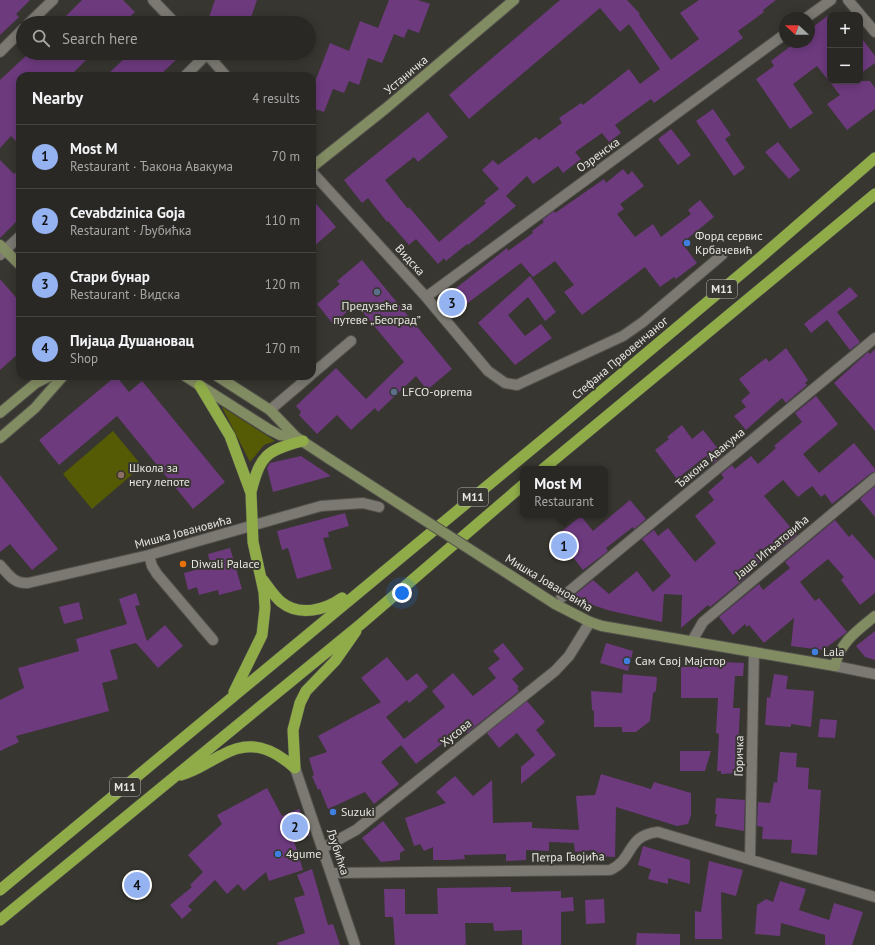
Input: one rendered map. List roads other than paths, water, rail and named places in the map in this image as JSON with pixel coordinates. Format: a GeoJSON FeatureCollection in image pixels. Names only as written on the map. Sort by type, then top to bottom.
{"type":"FeatureCollection","features":[{"type":"Feature","properties":{"kind":"highway","name":"Стефана Првовенчаног"},"geometry":{"type":"LineString","coordinates":[[379,576],[755,262],[875,158]]}},
{"type":"Feature","properties":{"kind":"highway","name":"M11"},"geometry":{"type":"LineString","coordinates":[[546,466],[875,194]]}},
{"type":"Feature","properties":{"kind":"highway"},"geometry":{"type":"LineString","coordinates":[[200,386],[230,436],[251,493]]}},
{"type":"Feature","properties":{"kind":"highway"},"geometry":{"type":"LineString","coordinates":[[231,698],[253,657],[262,636],[265,608],[262,579],[256,556],[252,526],[251,493],[256,473],[264,458],[279,448],[300,439]]}},
{"type":"Feature","properties":{"kind":"highway","name":"M11"},"geometry":{"type":"LineString","coordinates":[[0,920],[361,624],[520,489]]}},
{"type":"Feature","properties":{"kind":"highway"},"geometry":{"type":"LineString","coordinates":[[262,579],[275,596],[286,605],[296,609],[311,611],[320,610],[334,604],[354,589],[379,576]]}},
{"type":"Feature","properties":{"kind":"highway","name":"M11"},"geometry":{"type":"LineString","coordinates":[[0,890],[379,576]]}},
{"type":"Feature","properties":{"kind":"highway"},"geometry":{"type":"LineString","coordinates":[[295,768],[293,730],[300,703],[306,691],[335,661],[350,642],[361,624]]}},
{"type":"Feature","properties":{"kind":"highway"},"geometry":{"type":"LineString","coordinates":[[176,776],[193,771],[224,754],[240,748],[251,747],[272,750],[282,756],[295,768]]}},
{"type":"Feature","properties":{"kind":"main road","name":"Устаничка"},"geometry":{"type":"LineString","coordinates":[[316,164],[385,109],[514,0]]}},
{"type":"Feature","properties":{"kind":"main road"},"geometry":{"type":"LineString","coordinates":[[2,250],[16,262]]}},
{"type":"Feature","properties":{"kind":"main road"},"geometry":{"type":"LineString","coordinates":[[0,413],[36,383],[42,380]]}},
{"type":"Feature","properties":{"kind":"main road"},"geometry":{"type":"LineString","coordinates":[[0,438],[35,408],[60,380]]}},
{"type":"Feature","properties":{"kind":"main road"},"geometry":{"type":"LineString","coordinates":[[191,380],[270,430],[300,439]]}},
{"type":"Feature","properties":{"kind":"main road"},"geometry":{"type":"LineString","coordinates":[[223,380],[270,410],[300,439]]}},
{"type":"Feature","properties":{"kind":"main road","name":"Мишка Јовановића"},"geometry":{"type":"LineString","coordinates":[[300,439],[331,460],[590,622],[835,666]]}},
{"type":"Feature","properties":{"kind":"main road"},"geometry":{"type":"LineString","coordinates":[[835,666],[837,655],[843,644],[875,616]]}},
{"type":"Feature","properties":{"kind":"street"},"geometry":{"type":"LineString","coordinates":[[36,16],[53,0]]}},
{"type":"Feature","properties":{"kind":"street"},"geometry":{"type":"LineString","coordinates":[[153,0],[168,16]]}},
{"type":"Feature","properties":{"kind":"street"},"geometry":{"type":"LineString","coordinates":[[814,12],[831,0]]}},
{"type":"Feature","properties":{"kind":"street"},"geometry":{"type":"LineString","coordinates":[[848,0],[875,32]]}},
{"type":"Feature","properties":{"kind":"street"},"geometry":{"type":"LineString","coordinates":[[0,52],[16,36]]}},
{"type":"Feature","properties":{"kind":"street","name":"Озренска"},"geometry":{"type":"LineString","coordinates":[[426,297],[779,38]]}},
{"type":"Feature","properties":{"kind":"street"},"geometry":{"type":"LineString","coordinates":[[189,72],[200,60]]}},
{"type":"Feature","properties":{"kind":"street"},"geometry":{"type":"LineString","coordinates":[[211,60],[222,72]]}},
{"type":"Feature","properties":{"kind":"street","name":"Видска"},"geometry":{"type":"LineString","coordinates":[[316,176],[426,297],[485,368],[497,379],[505,383],[517,385],[599,349],[623,336],[722,255]]}},
{"type":"Feature","properties":{"kind":"street"},"geometry":{"type":"LineString","coordinates":[[2,250],[16,239]]}},
{"type":"Feature","properties":{"kind":"street","name":"Ђакона Авакума"},"geometry":{"type":"LineString","coordinates":[[558,601],[875,338]]}},
{"type":"Feature","properties":{"kind":"street"},"geometry":{"type":"LineString","coordinates":[[316,371],[351,341]]}},
{"type":"Feature","properties":{"kind":"street"},"geometry":{"type":"LineString","coordinates":[[270,410],[305,380]]}},
{"type":"Feature","properties":{"kind":"street","name":"Јаше Игњатовића"},"geometry":{"type":"LineString","coordinates":[[692,641],[703,622],[875,478]]}},
{"type":"Feature","properties":{"kind":"street","name":"Мишка Јовановића"},"geometry":{"type":"LineString","coordinates":[[0,565],[12,579],[22,583],[149,555],[321,506],[363,503],[379,507]]}},
{"type":"Feature","properties":{"kind":"street"},"geometry":{"type":"LineString","coordinates":[[149,555],[152,566],[157,574],[213,640]]}},
{"type":"Feature","properties":{"kind":"street","name":"Хусова"},"geometry":{"type":"LineString","coordinates":[[323,848],[356,830],[555,671],[569,656],[590,622]]}},
{"type":"Feature","properties":{"kind":"street","name":"Горичка"},"geometry":{"type":"LineString","coordinates":[[750,859],[754,652]]}},
{"type":"Feature","properties":{"kind":"street","name":"Мишка Јовановића"},"geometry":{"type":"LineString","coordinates":[[835,666],[875,674]]}},
{"type":"Feature","properties":{"kind":"street","name":"Љубићка"},"geometry":{"type":"LineString","coordinates":[[295,768],[332,873],[355,945]]}},
{"type":"Feature","properties":{"kind":"street","name":"Петра Гвојића"},"geometry":{"type":"LineString","coordinates":[[332,873],[610,870],[620,863],[635,841],[647,834],[658,832],[875,898]]}},
{"type":"Feature","properties":{"kind":"place","name":"Форд сервис Крбачевић"},"geometry":{"type":"Point","coordinates":[687,243]}},
{"type":"Feature","properties":{"kind":"place","name":"Предузеће за путеве „Београд”"},"geometry":{"type":"Point","coordinates":[377,292]}},
{"type":"Feature","properties":{"kind":"place","name":"Стари бунар"},"geometry":{"type":"Point","coordinates":[452,303]}},
{"type":"Feature","properties":{"kind":"place","name":"LFCO-oprema"},"geometry":{"type":"Point","coordinates":[394,392]}},
{"type":"Feature","properties":{"kind":"place","name":"Школа за негу лепоте"},"geometry":{"type":"Point","coordinates":[121,475]}},
{"type":"Feature","properties":{"kind":"place","name":"Most M"},"geometry":{"type":"Point","coordinates":[564,546]}},
{"type":"Feature","properties":{"kind":"place","name":"Diwali Palace"},"geometry":{"type":"Point","coordinates":[183,564]}},
{"type":"Feature","properties":{"kind":"place","name":"Lala"},"geometry":{"type":"Point","coordinates":[815,652]}},
{"type":"Feature","properties":{"kind":"place","name":"Сам Свој Мајстор"},"geometry":{"type":"Point","coordinates":[627,661]}},
{"type":"Feature","properties":{"kind":"place","name":"Suzuki"},"geometry":{"type":"Point","coordinates":[333,812]}},
{"type":"Feature","properties":{"kind":"place","name":"Cevabdzinica Goja"},"geometry":{"type":"Point","coordinates":[295,827]}},
{"type":"Feature","properties":{"kind":"place","name":"4gume"},"geometry":{"type":"Point","coordinates":[278,854]}},
{"type":"Feature","properties":{"kind":"place","name":"Пијаца Душановац"},"geometry":{"type":"Point","coordinates":[137,885]}}]}
